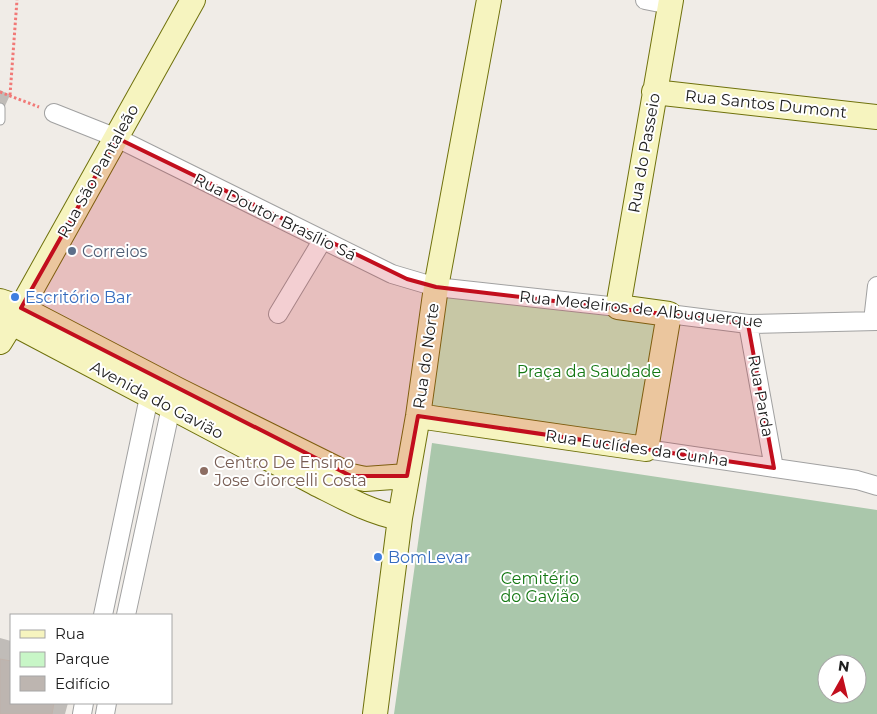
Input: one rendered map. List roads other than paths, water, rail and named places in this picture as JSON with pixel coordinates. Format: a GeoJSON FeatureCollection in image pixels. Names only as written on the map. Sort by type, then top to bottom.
{"type":"FeatureCollection","features":[{"type":"Feature","properties":{"kind":"street","name":"Rua São Pantaleão"},"geometry":{"type":"LineString","coordinates":[[7,317],[117,138],[193,0]]}},
{"type":"Feature","properties":{"kind":"street","name":"Rua do Norte"},"geometry":{"type":"LineString","coordinates":[[375,714],[400,518],[418,416],[436,286],[489,0]]}},
{"type":"Feature","properties":{"kind":"street"},"geometry":{"type":"LineString","coordinates":[[645,0],[670,2]]}},
{"type":"Feature","properties":{"kind":"street","name":"Rua do Passeio"},"geometry":{"type":"LineString","coordinates":[[618,307],[670,2]]}},
{"type":"Feature","properties":{"kind":"street","name":"Rua Santos Dumont"},"geometry":{"type":"LineString","coordinates":[[654,92],[877,117]]}},
{"type":"Feature","properties":{"kind":"street","name":"Rua Doutor Brasílio Sá"},"geometry":{"type":"LineString","coordinates":[[54,113],[117,138],[392,274],[436,286]]}},
{"type":"Feature","properties":{"kind":"street"},"geometry":{"type":"LineString","coordinates":[[278,314],[322,241]]}},
{"type":"Feature","properties":{"kind":"street","name":"Rua Medeiros de Albuquerque"},"geometry":{"type":"LineString","coordinates":[[436,286],[748,324],[875,321]]}},
{"type":"Feature","properties":{"kind":"street"},"geometry":{"type":"LineString","coordinates":[[875,321],[877,286]]}},
{"type":"Feature","properties":{"kind":"street"},"geometry":{"type":"LineString","coordinates":[[646,449],[669,314]]}},
{"type":"Feature","properties":{"kind":"street","name":"Avenida do Gavião"},"geometry":{"type":"LineString","coordinates":[[7,317],[174,398],[320,473],[364,508],[400,518]]}},
{"type":"Feature","properties":{"kind":"street","name":"Rua Parda"},"geometry":{"type":"LineString","coordinates":[[748,324],[774,468]]}},
{"type":"Feature","properties":{"kind":"street"},"geometry":{"type":"LineString","coordinates":[[104,614],[124,514],[153,388]]}},
{"type":"Feature","properties":{"kind":"street"},"geometry":{"type":"LineString","coordinates":[[126,614],[174,398]]}},
{"type":"Feature","properties":{"kind":"street","name":"Rua Euclídes da Cunha"},"geometry":{"type":"LineString","coordinates":[[418,416],[857,480]]}},
{"type":"Feature","properties":{"kind":"street","name":"Avenida do Gavião"},"geometry":{"type":"LineString","coordinates":[[320,473],[365,479],[407,476]]}},
{"type":"Feature","properties":{"kind":"street"},"geometry":{"type":"LineString","coordinates":[[857,480],[877,475]]}},
{"type":"Feature","properties":{"kind":"street"},"geometry":{"type":"LineString","coordinates":[[857,480],[877,486]]}},
{"type":"Feature","properties":{"kind":"street"},"geometry":{"type":"LineString","coordinates":[[124,514],[146,518]]}},
{"type":"Feature","properties":{"kind":"lane"},"geometry":{"type":"LineString","coordinates":[[0,108],[0,120]]}},
{"type":"Feature","properties":{"kind":"place","name":"Correios"},"geometry":{"type":"Point","coordinates":[72,251]}},
{"type":"Feature","properties":{"kind":"place","name":"Escritório Bar"},"geometry":{"type":"Point","coordinates":[15,297]}},
{"type":"Feature","properties":{"kind":"place","name":"Centro De Ensino Jose Giorcelli Costa"},"geometry":{"type":"Point","coordinates":[204,471]}},
{"type":"Feature","properties":{"kind":"place","name":"BomLevar"},"geometry":{"type":"Point","coordinates":[378,557]}},
{"type":"Feature","properties":{"kind":"park label","name":"Praça da Saudade"},"geometry":{"type":"Point","coordinates":[589,371]}},
{"type":"Feature","properties":{"kind":"park label","name":"Cemitério do Gavião"},"geometry":{"type":"Point","coordinates":[540,587]}}]}
